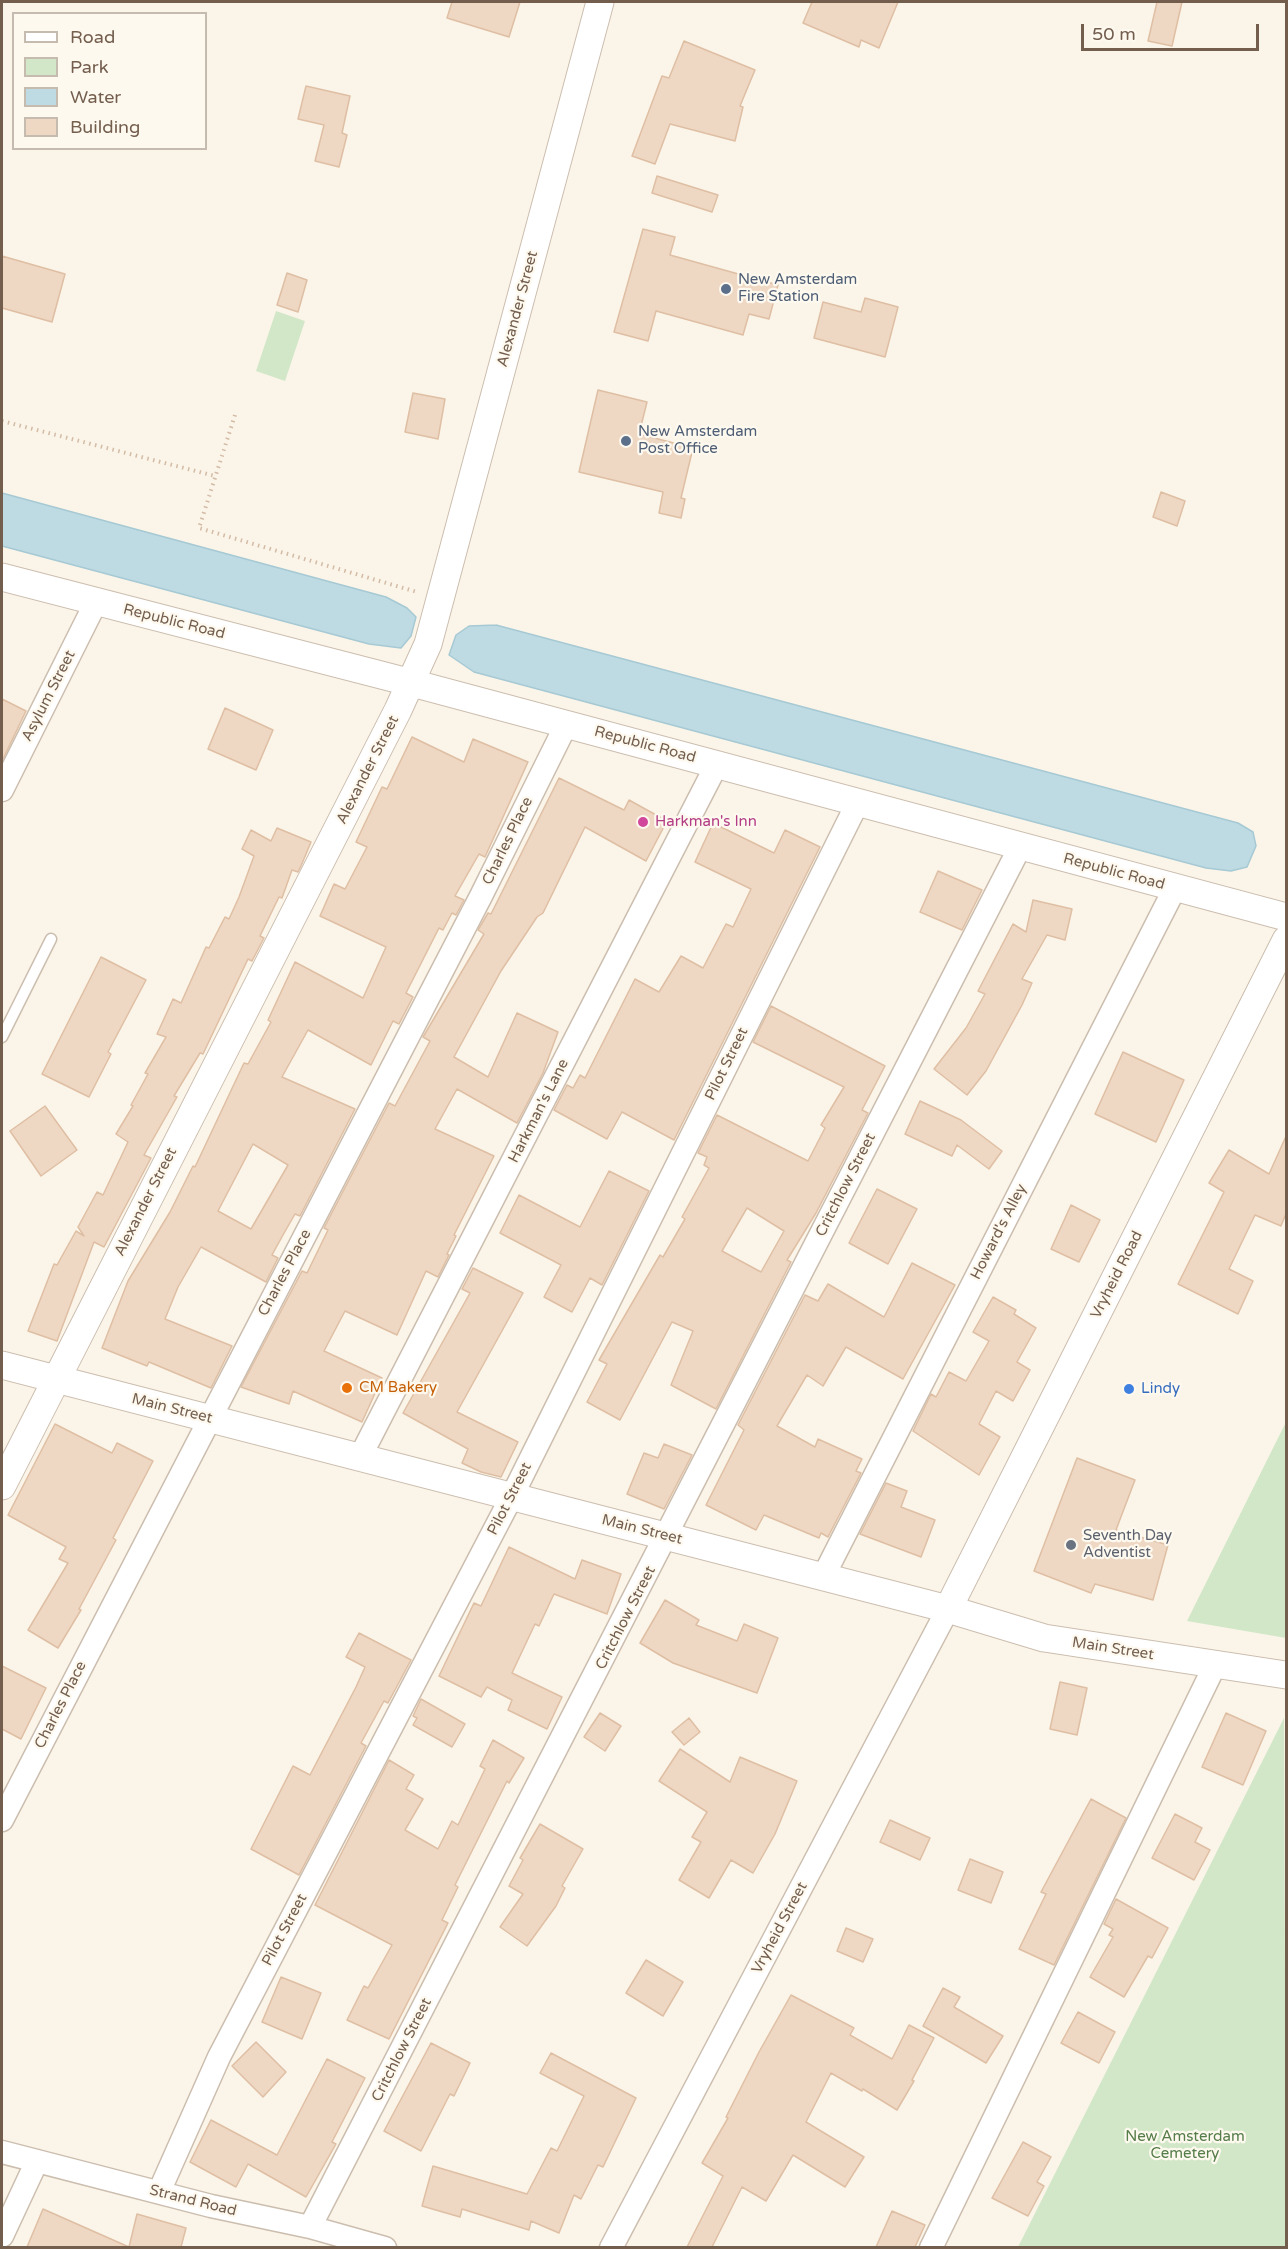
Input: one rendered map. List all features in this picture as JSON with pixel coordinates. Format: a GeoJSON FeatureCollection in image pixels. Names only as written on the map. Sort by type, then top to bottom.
{"type":"FeatureCollection","features":[{"type":"Feature","properties":{"kind":"street","name":"Alexander Street"},"geometry":{"type":"LineString","coordinates":[[2,1486],[412,683],[428,644],[600,2]]}},
{"type":"Feature","properties":{"kind":"street","name":"Republic Road"},"geometry":{"type":"LineString","coordinates":[[2,577],[412,683],[717,764],[857,804],[1287,917]]}},
{"type":"Feature","properties":{"kind":"street","name":"Asylum Street"},"geometry":{"type":"LineString","coordinates":[[2,790],[96,602]]}},
{"type":"Feature","properties":{"kind":"street","name":"Charles Place"},"geometry":{"type":"LineString","coordinates":[[2,1820],[475,907],[566,725]]}},
{"type":"Feature","properties":{"kind":"street","name":"Harkman's Lane"},"geometry":{"type":"LineString","coordinates":[[360,1457],[717,764]]}},
{"type":"Feature","properties":{"kind":"street","name":"Pilot Street"},"geometry":{"type":"LineString","coordinates":[[159,2192],[219,2057],[512,1496],[857,804]]}},
{"type":"Feature","properties":{"kind":"street","name":"Critchlow Street"},"geometry":{"type":"LineString","coordinates":[[310,2227],[668,1537],[1020,847]]}},
{"type":"Feature","properties":{"kind":"street","name":"Howard's Alley"},"geometry":{"type":"LineString","coordinates":[[823,1577],[1175,888]]}},
{"type":"Feature","properties":{"kind":"street","name":"Vryheid Road"},"geometry":{"type":"LineString","coordinates":[[948,1609],[1287,940]]}},
{"type":"Feature","properties":{"kind":"street","name":"Main Street"},"geometry":{"type":"LineString","coordinates":[[2,1365],[948,1609],[1044,1638],[1287,1675]]}},
{"type":"Feature","properties":{"kind":"street","name":"Vryheid Street"},"geometry":{"type":"LineString","coordinates":[[611,2247],[948,1609]]}},
{"type":"Feature","properties":{"kind":"street"},"geometry":{"type":"LineString","coordinates":[[931,2247],[1215,1665]]}},
{"type":"Feature","properties":{"kind":"street","name":"Strand Road"},"geometry":{"type":"LineString","coordinates":[[2,2152],[211,2206],[310,2227],[356,2244],[385,2247]]}},
{"type":"Feature","properties":{"kind":"street"},"geometry":{"type":"LineString","coordinates":[[2,2236],[37,2161]]}},
{"type":"Feature","properties":{"kind":"lane"},"geometry":{"type":"LineString","coordinates":[[2,1037],[51,939]]}},
{"type":"Feature","properties":{"kind":"path"},"geometry":{"type":"LineString","coordinates":[[235,415],[199,528],[440,599]]}},
{"type":"Feature","properties":{"kind":"path"},"geometry":{"type":"LineString","coordinates":[[2,421],[215,476]]}},
{"type":"Feature","properties":{"kind":"green space"},"geometry":{"type":"Polygon","coordinates":[[[276,311],[305,321],[285,381],[256,371],[276,311]]]}},
{"type":"Feature","properties":{"kind":"green space"},"geometry":{"type":"Polygon","coordinates":[[[1286,1422],[1286,1638],[1187,1621],[1286,1422]]]}},
{"type":"Feature","properties":{"kind":"green space","name":"New Amsterdam Cemetery"},"geometry":{"type":"Polygon","coordinates":[[[1284,1718],[1286,2247],[1018,2247],[1284,1718]]]}},
{"type":"Feature","properties":{"kind":"water"},"geometry":{"type":"Polygon","coordinates":[[[2,493],[386,597],[407,608],[416,617],[411,636],[401,648],[369,644],[2,546],[2,493]]]}},
{"type":"Feature","properties":{"kind":"water"},"geometry":{"type":"Polygon","coordinates":[[[496,625],[1238,823],[1253,832],[1256,846],[1247,867],[1231,871],[1206,868],[474,672],[449,655],[456,635],[469,626],[496,625]]]}},
{"type":"Feature","properties":{"kind":"building"},"geometry":{"type":"Polygon","coordinates":[[[452,2],[520,2],[509,37],[447,18],[452,2]]]}},
{"type":"Feature","properties":{"kind":"building"},"geometry":{"type":"Polygon","coordinates":[[[812,2],[898,2],[879,48],[861,40],[859,47],[803,23],[812,2]]]}},
{"type":"Feature","properties":{"kind":"building"},"geometry":{"type":"Polygon","coordinates":[[[1157,2],[1182,2],[1172,46],[1148,41],[1157,2]]]}},
{"type":"Feature","properties":{"kind":"building"},"geometry":{"type":"Polygon","coordinates":[[[684,41],[755,70],[740,106],[743,107],[735,141],[670,124],[655,164],[632,156],[662,76],[669,78],[684,41]]]}},
{"type":"Feature","properties":{"kind":"building"},"geometry":{"type":"Polygon","coordinates":[[[306,86],[350,96],[342,133],[347,135],[339,167],[315,161],[324,125],[298,119],[306,86]]]}},
{"type":"Feature","properties":{"kind":"building"},"geometry":{"type":"Polygon","coordinates":[[[657,176],[718,195],[712,212],[652,193],[657,176]]]}},
{"type":"Feature","properties":{"kind":"building","name":"New Amsterdam Fire Station"},"geometry":{"type":"Polygon","coordinates":[[[643,229],[675,237],[670,255],[778,285],[769,319],[749,314],[743,335],[656,311],[648,341],[614,332],[643,229]]]}},
{"type":"Feature","properties":{"kind":"building"},"geometry":{"type":"Polygon","coordinates":[[[2,256],[65,274],[52,322],[2,308],[2,256]]]}},
{"type":"Feature","properties":{"kind":"building"},"geometry":{"type":"Polygon","coordinates":[[[287,273],[307,280],[298,312],[277,305],[287,273]]]}},
{"type":"Feature","properties":{"kind":"building"},"geometry":{"type":"Polygon","coordinates":[[[865,298],[898,307],[885,357],[814,338],[823,302],[861,312],[865,298]]]}},
{"type":"Feature","properties":{"kind":"building","name":"New Amsterdam Post Office"},"geometry":{"type":"Polygon","coordinates":[[[598,390],[647,402],[639,434],[693,448],[681,498],[685,499],[681,518],[659,513],[663,492],[579,472],[598,390]]]}},
{"type":"Feature","properties":{"kind":"building"},"geometry":{"type":"Polygon","coordinates":[[[413,393],[445,399],[438,439],[405,432],[413,393]]]}},
{"type":"Feature","properties":{"kind":"building"},"geometry":{"type":"Polygon","coordinates":[[[1161,492],[1185,501],[1177,526],[1153,517],[1161,492]]]}},
{"type":"Feature","properties":{"kind":"building"},"geometry":{"type":"Polygon","coordinates":[[[2,699],[26,711],[2,761],[2,699]]]}},
{"type":"Feature","properties":{"kind":"building"},"geometry":{"type":"Polygon","coordinates":[[[225,708],[273,730],[256,770],[208,749],[225,708]]]}},
{"type":"Feature","properties":{"kind":"building"},"geometry":{"type":"Polygon","coordinates":[[[412,737],[464,762],[473,739],[528,762],[485,857],[479,854],[455,896],[464,900],[456,915],[452,913],[443,930],[439,928],[406,993],[413,997],[399,1024],[393,1021],[371,1065],[308,1030],[282,1077],[355,1109],[300,1216],[295,1214],[272,1255],[278,1258],[266,1282],[201,1247],[178,1287],[165,1319],[232,1346],[211,1388],[149,1362],[147,1366],[102,1348],[128,1281],[170,1212],[193,1166],[195,1167],[244,1063],[248,1064],[271,1022],[268,1020],[295,962],[363,998],[386,947],[320,916],[334,884],[345,889],[367,847],[356,842],[382,787],[387,789],[412,737]],[[253,1144],[218,1211],[251,1229],[288,1165],[253,1144]]]}},
{"type":"Feature","properties":{"kind":"building"},"geometry":{"type":"Polygon","coordinates":[[[559,778],[624,810],[629,800],[667,821],[646,861],[585,827],[543,913],[537,917],[501,971],[454,1057],[488,1077],[517,1013],[558,1032],[543,1073],[517,1123],[457,1089],[435,1129],[494,1156],[454,1235],[456,1236],[447,1254],[449,1255],[438,1277],[426,1271],[397,1335],[345,1311],[324,1351],[382,1378],[362,1422],[293,1391],[289,1404],[241,1387],[302,1271],[307,1273],[328,1230],[324,1228],[389,1103],[395,1106],[430,1041],[423,1037],[484,934],[478,930],[488,913],[491,914],[559,778]]]}},
{"type":"Feature","properties":{"kind":"building"},"geometry":{"type":"Polygon","coordinates":[[[713,823],[774,853],[785,830],[820,847],[674,1140],[622,1112],[607,1139],[554,1110],[567,1085],[573,1088],[580,1075],[585,1078],[635,979],[659,992],[681,956],[703,968],[726,924],[733,927],[751,889],[695,862],[713,823]]]}},
{"type":"Feature","properties":{"kind":"building"},"geometry":{"type":"Polygon","coordinates":[[[277,828],[311,842],[301,866],[298,872],[292,870],[282,898],[279,897],[260,936],[264,938],[252,961],[248,959],[203,1054],[200,1053],[174,1096],[177,1097],[144,1155],[151,1158],[104,1247],[94,1242],[57,1341],[28,1331],[54,1264],[57,1265],[76,1231],[84,1236],[78,1227],[97,1192],[103,1195],[128,1142],[116,1134],[133,1106],[131,1105],[148,1074],[145,1073],[166,1037],[157,1034],[173,999],[181,1003],[206,947],[209,948],[225,917],[229,919],[239,897],[254,856],[242,849],[251,830],[271,841],[277,828]]]}},
{"type":"Feature","properties":{"kind":"building"},"geometry":{"type":"Polygon","coordinates":[[[938,871],[982,890],[962,930],[920,912],[938,871]]]}},
{"type":"Feature","properties":{"kind":"building"},"geometry":{"type":"Polygon","coordinates":[[[1033,900],[1072,909],[1065,940],[1047,935],[1022,979],[1032,983],[1022,1005],[986,1071],[967,1095],[934,1069],[966,1028],[985,994],[978,991],[1013,924],[1026,932],[1033,900]]]}},
{"type":"Feature","properties":{"kind":"building"},"geometry":{"type":"Polygon","coordinates":[[[101,957],[146,980],[108,1052],[111,1054],[89,1097],[42,1074],[101,957]]]}},
{"type":"Feature","properties":{"kind":"building"},"geometry":{"type":"Polygon","coordinates":[[[771,1006],[885,1066],[862,1110],[868,1113],[816,1213],[787,1260],[791,1262],[716,1409],[671,1385],[693,1331],[672,1322],[620,1420],[587,1402],[607,1364],[599,1360],[660,1255],[663,1257],[685,1219],[682,1217],[709,1168],[704,1165],[707,1157],[698,1153],[717,1115],[808,1161],[825,1128],[821,1125],[844,1087],[753,1042],[771,1006]],[[747,1208],[722,1251],[761,1272],[784,1231],[747,1208]]]}},
{"type":"Feature","properties":{"kind":"building"},"geometry":{"type":"Polygon","coordinates":[[[1123,1052],[1184,1080],[1156,1142],[1095,1114],[1123,1052]]]}},
{"type":"Feature","properties":{"kind":"building"},"geometry":{"type":"Polygon","coordinates":[[[920,1101],[961,1120],[1002,1151],[989,1169],[957,1145],[952,1156],[905,1134],[920,1101]]]}},
{"type":"Feature","properties":{"kind":"building"},"geometry":{"type":"Polygon","coordinates":[[[45,1106],[77,1150],[41,1176],[10,1131],[45,1106]]]}},
{"type":"Feature","properties":{"kind":"building"},"geometry":{"type":"Polygon","coordinates":[[[1287,1134],[1287,1211],[1281,1226],[1255,1215],[1229,1269],[1253,1281],[1238,1314],[1178,1284],[1224,1192],[1209,1183],[1229,1150],[1269,1174],[1287,1134]]]}},
{"type":"Feature","properties":{"kind":"building"},"geometry":{"type":"Polygon","coordinates":[[[609,1171],[649,1191],[602,1285],[590,1278],[572,1312],[544,1297],[561,1265],[500,1233],[519,1195],[580,1227],[609,1171]]]}},
{"type":"Feature","properties":{"kind":"building"},"geometry":{"type":"Polygon","coordinates":[[[877,1189],[917,1209],[888,1264],[849,1243],[877,1189]]]}},
{"type":"Feature","properties":{"kind":"building"},"geometry":{"type":"Polygon","coordinates":[[[1071,1205],[1100,1220],[1079,1262],[1051,1249],[1071,1205]]]}},
{"type":"Feature","properties":{"kind":"building"},"geometry":{"type":"Polygon","coordinates":[[[912,1263],[955,1285],[903,1379],[846,1347],[823,1386],[807,1375],[777,1426],[815,1447],[818,1439],[862,1459],[856,1471],[861,1473],[828,1537],[821,1533],[819,1538],[764,1515],[756,1530],[706,1505],[744,1430],[738,1425],[805,1295],[818,1301],[828,1284],[884,1317],[912,1263]]]}},
{"type":"Feature","properties":{"kind":"building"},"geometry":{"type":"Polygon","coordinates":[[[473,1268],[523,1293],[457,1412],[518,1442],[501,1477],[481,1472],[462,1463],[468,1449],[403,1413],[470,1293],[462,1289],[473,1268]]]}},
{"type":"Feature","properties":{"kind":"building"},"geometry":{"type":"Polygon","coordinates":[[[993,1297],[1016,1310],[1014,1314],[1036,1328],[1017,1362],[1030,1370],[1013,1401],[996,1391],[979,1424],[1000,1437],[979,1475],[913,1431],[931,1394],[936,1397],[949,1372],[966,1381],[989,1341],[973,1332],[993,1297]]]}},
{"type":"Feature","properties":{"kind":"building"},"geometry":{"type":"Polygon","coordinates":[[[55,1424],[112,1453],[117,1443],[153,1461],[113,1538],[116,1540],[79,1609],[81,1610],[58,1648],[28,1630],[68,1563],[59,1559],[66,1547],[8,1515],[55,1424]]]}},
{"type":"Feature","properties":{"kind":"building"},"geometry":{"type":"Polygon","coordinates":[[[664,1444],[692,1455],[664,1509],[627,1494],[644,1453],[658,1458],[664,1444]]]}},
{"type":"Feature","properties":{"kind":"building"},"geometry":{"type":"Polygon","coordinates":[[[1077,1458],[1135,1480],[1116,1530],[1168,1545],[1153,1600],[1095,1584],[1091,1593],[1034,1571],[1077,1458]]]}},
{"type":"Feature","properties":{"kind":"building"},"geometry":{"type":"Polygon","coordinates":[[[886,1483],[907,1491],[901,1507],[935,1520],[921,1557],[860,1534],[886,1483]]]}},
{"type":"Feature","properties":{"kind":"building"},"geometry":{"type":"Polygon","coordinates":[[[509,1547],[575,1579],[582,1560],[621,1574],[607,1614],[554,1594],[539,1626],[535,1624],[512,1673],[562,1697],[547,1729],[508,1710],[512,1700],[487,1687],[481,1697],[439,1676],[474,1603],[481,1606],[509,1547]]]}},
{"type":"Feature","properties":{"kind":"building"},"geometry":{"type":"Polygon","coordinates":[[[665,1600],[699,1620],[696,1625],[737,1641],[744,1624],[778,1638],[757,1693],[673,1663],[640,1643],[665,1600]]]}},
{"type":"Feature","properties":{"kind":"building"},"geometry":{"type":"Polygon","coordinates":[[[359,1633],[411,1660],[388,1703],[384,1701],[361,1743],[366,1746],[299,1875],[251,1849],[293,1766],[310,1775],[356,1687],[365,1667],[346,1657],[359,1633]]]}},
{"type":"Feature","properties":{"kind":"building"},"geometry":{"type":"Polygon","coordinates":[[[2,1666],[46,1688],[21,1739],[2,1729],[2,1666]]]}},
{"type":"Feature","properties":{"kind":"building"},"geometry":{"type":"Polygon","coordinates":[[[1060,1682],[1087,1688],[1077,1735],[1050,1729],[1060,1682]]]}},
{"type":"Feature","properties":{"kind":"building"},"geometry":{"type":"Polygon","coordinates":[[[421,1699],[465,1724],[452,1747],[413,1725],[417,1718],[413,1716],[421,1699]]]}},
{"type":"Feature","properties":{"kind":"building"},"geometry":{"type":"Polygon","coordinates":[[[600,1713],[621,1726],[605,1751],[584,1737],[600,1713]]]}},
{"type":"Feature","properties":{"kind":"building"},"geometry":{"type":"Polygon","coordinates":[[[1226,1713],[1266,1731],[1243,1785],[1202,1767],[1226,1713]]]}},
{"type":"Feature","properties":{"kind":"building"},"geometry":{"type":"Polygon","coordinates":[[[689,1718],[700,1732],[684,1745],[672,1732],[689,1718]]]}},
{"type":"Feature","properties":{"kind":"building"},"geometry":{"type":"Polygon","coordinates":[[[493,1740],[524,1758],[509,1783],[507,1781],[455,1885],[458,1887],[442,1920],[448,1923],[389,2039],[347,2020],[364,1986],[368,1988],[392,1945],[315,1905],[389,1760],[414,1775],[406,1789],[423,1799],[405,1830],[438,1849],[452,1821],[458,1825],[485,1769],[480,1766],[493,1740]]]}},
{"type":"Feature","properties":{"kind":"building"},"geometry":{"type":"Polygon","coordinates":[[[680,1749],[730,1782],[740,1757],[797,1781],[775,1834],[753,1873],[731,1860],[709,1898],[679,1880],[701,1842],[692,1837],[707,1812],[659,1781],[680,1749]]]}},
{"type":"Feature","properties":{"kind":"building"},"geometry":{"type":"Polygon","coordinates":[[[1091,1799],[1126,1818],[1054,1965],[1019,1949],[1046,1894],[1041,1892],[1091,1799]]]}},
{"type":"Feature","properties":{"kind":"building"},"geometry":{"type":"Polygon","coordinates":[[[1175,1814],[1202,1828],[1195,1842],[1210,1850],[1194,1880],[1152,1858],[1175,1814]]]}},
{"type":"Feature","properties":{"kind":"building"},"geometry":{"type":"Polygon","coordinates":[[[890,1820],[930,1838],[920,1860],[880,1842],[890,1820]]]}},
{"type":"Feature","properties":{"kind":"building"},"geometry":{"type":"Polygon","coordinates":[[[540,1824],[583,1849],[562,1886],[565,1888],[556,1906],[527,1946],[500,1927],[523,1894],[509,1886],[523,1860],[520,1858],[540,1824]]]}},
{"type":"Feature","properties":{"kind":"building"},"geometry":{"type":"Polygon","coordinates":[[[970,1859],[1003,1872],[991,1903],[958,1890],[970,1859]]]}},
{"type":"Feature","properties":{"kind":"building"},"geometry":{"type":"Polygon","coordinates":[[[1116,1899],[1168,1928],[1152,1958],[1148,1956],[1124,1997],[1090,1977],[1113,1937],[1109,1935],[1113,1929],[1104,1924],[1116,1899]]]}},
{"type":"Feature","properties":{"kind":"building"},"geometry":{"type":"Polygon","coordinates":[[[846,1928],[873,1939],[863,1962],[837,1951],[846,1928]]]}},
{"type":"Feature","properties":{"kind":"building"},"geometry":{"type":"Polygon","coordinates":[[[646,1960],[683,1982],[663,2016],[626,1993],[646,1960]]]}},
{"type":"Feature","properties":{"kind":"building"},"geometry":{"type":"Polygon","coordinates":[[[281,1977],[321,1993],[302,2039],[262,2022],[281,1977]]]}},
{"type":"Feature","properties":{"kind":"building"},"geometry":{"type":"Polygon","coordinates":[[[943,1988],[960,1997],[954,2007],[1003,2036],[986,2063],[923,2026],[943,1988]]]}},
{"type":"Feature","properties":{"kind":"building"},"geometry":{"type":"Polygon","coordinates":[[[791,1995],[854,2028],[850,2035],[892,2059],[909,2025],[934,2038],[912,2080],[914,2081],[897,2110],[831,2073],[806,2122],[864,2157],[845,2187],[793,2155],[766,2201],[742,2187],[712,2247],[687,2247],[723,2176],[702,2163],[728,2118],[726,2117],[759,2052],[791,1995]]]}},
{"type":"Feature","properties":{"kind":"building"},"geometry":{"type":"Polygon","coordinates":[[[1078,2012],[1115,2032],[1099,2063],[1061,2043],[1078,2012]]]}},
{"type":"Feature","properties":{"kind":"building"},"geometry":{"type":"Polygon","coordinates":[[[256,2042],[286,2072],[263,2097],[232,2066],[256,2042]]]}},
{"type":"Feature","properties":{"kind":"building"},"geometry":{"type":"Polygon","coordinates":[[[431,2043],[470,2063],[454,2096],[450,2094],[421,2151],[384,2131],[431,2043]]]}},
{"type":"Feature","properties":{"kind":"building"},"geometry":{"type":"Polygon","coordinates":[[[551,2053],[636,2098],[603,2167],[598,2165],[581,2199],[574,2195],[559,2233],[531,2221],[529,2230],[462,2209],[460,2217],[422,2206],[433,2166],[527,2194],[551,2148],[557,2151],[584,2096],[540,2073],[551,2053]]]}},
{"type":"Feature","properties":{"kind":"building"},"geometry":{"type":"Polygon","coordinates":[[[327,2059],[365,2078],[332,2142],[336,2144],[306,2197],[248,2164],[236,2187],[190,2162],[211,2120],[277,2155],[327,2059]]]}},
{"type":"Feature","properties":{"kind":"building"},"geometry":{"type":"Polygon","coordinates":[[[1023,2142],[1051,2157],[1037,2182],[1044,2186],[1028,2216],[992,2198],[1023,2142]]]}},
{"type":"Feature","properties":{"kind":"building"},"geometry":{"type":"Polygon","coordinates":[[[43,2209],[129,2247],[27,2247],[43,2209]]]}},
{"type":"Feature","properties":{"kind":"building"},"geometry":{"type":"Polygon","coordinates":[[[892,2211],[925,2225],[915,2247],[876,2247],[892,2211]]]}},
{"type":"Feature","properties":{"kind":"building"},"geometry":{"type":"Polygon","coordinates":[[[137,2214],[186,2228],[181,2247],[129,2247],[137,2214]]]}},
{"type":"Feature","properties":{"kind":"place","name":"New Amsterdam Fire Station"},"geometry":{"type":"Point","coordinates":[726,289]}},
{"type":"Feature","properties":{"kind":"place","name":"New Amsterdam Post Office"},"geometry":{"type":"Point","coordinates":[626,441]}},
{"type":"Feature","properties":{"kind":"place","name":"Harkman's Inn"},"geometry":{"type":"Point","coordinates":[643,822]}},
{"type":"Feature","properties":{"kind":"place","name":"CM Bakery"},"geometry":{"type":"Point","coordinates":[347,1388]}},
{"type":"Feature","properties":{"kind":"place","name":"Lindy"},"geometry":{"type":"Point","coordinates":[1129,1389]}},
{"type":"Feature","properties":{"kind":"place","name":"Seventh Day Adventist"},"geometry":{"type":"Point","coordinates":[1071,1545]}}]}
